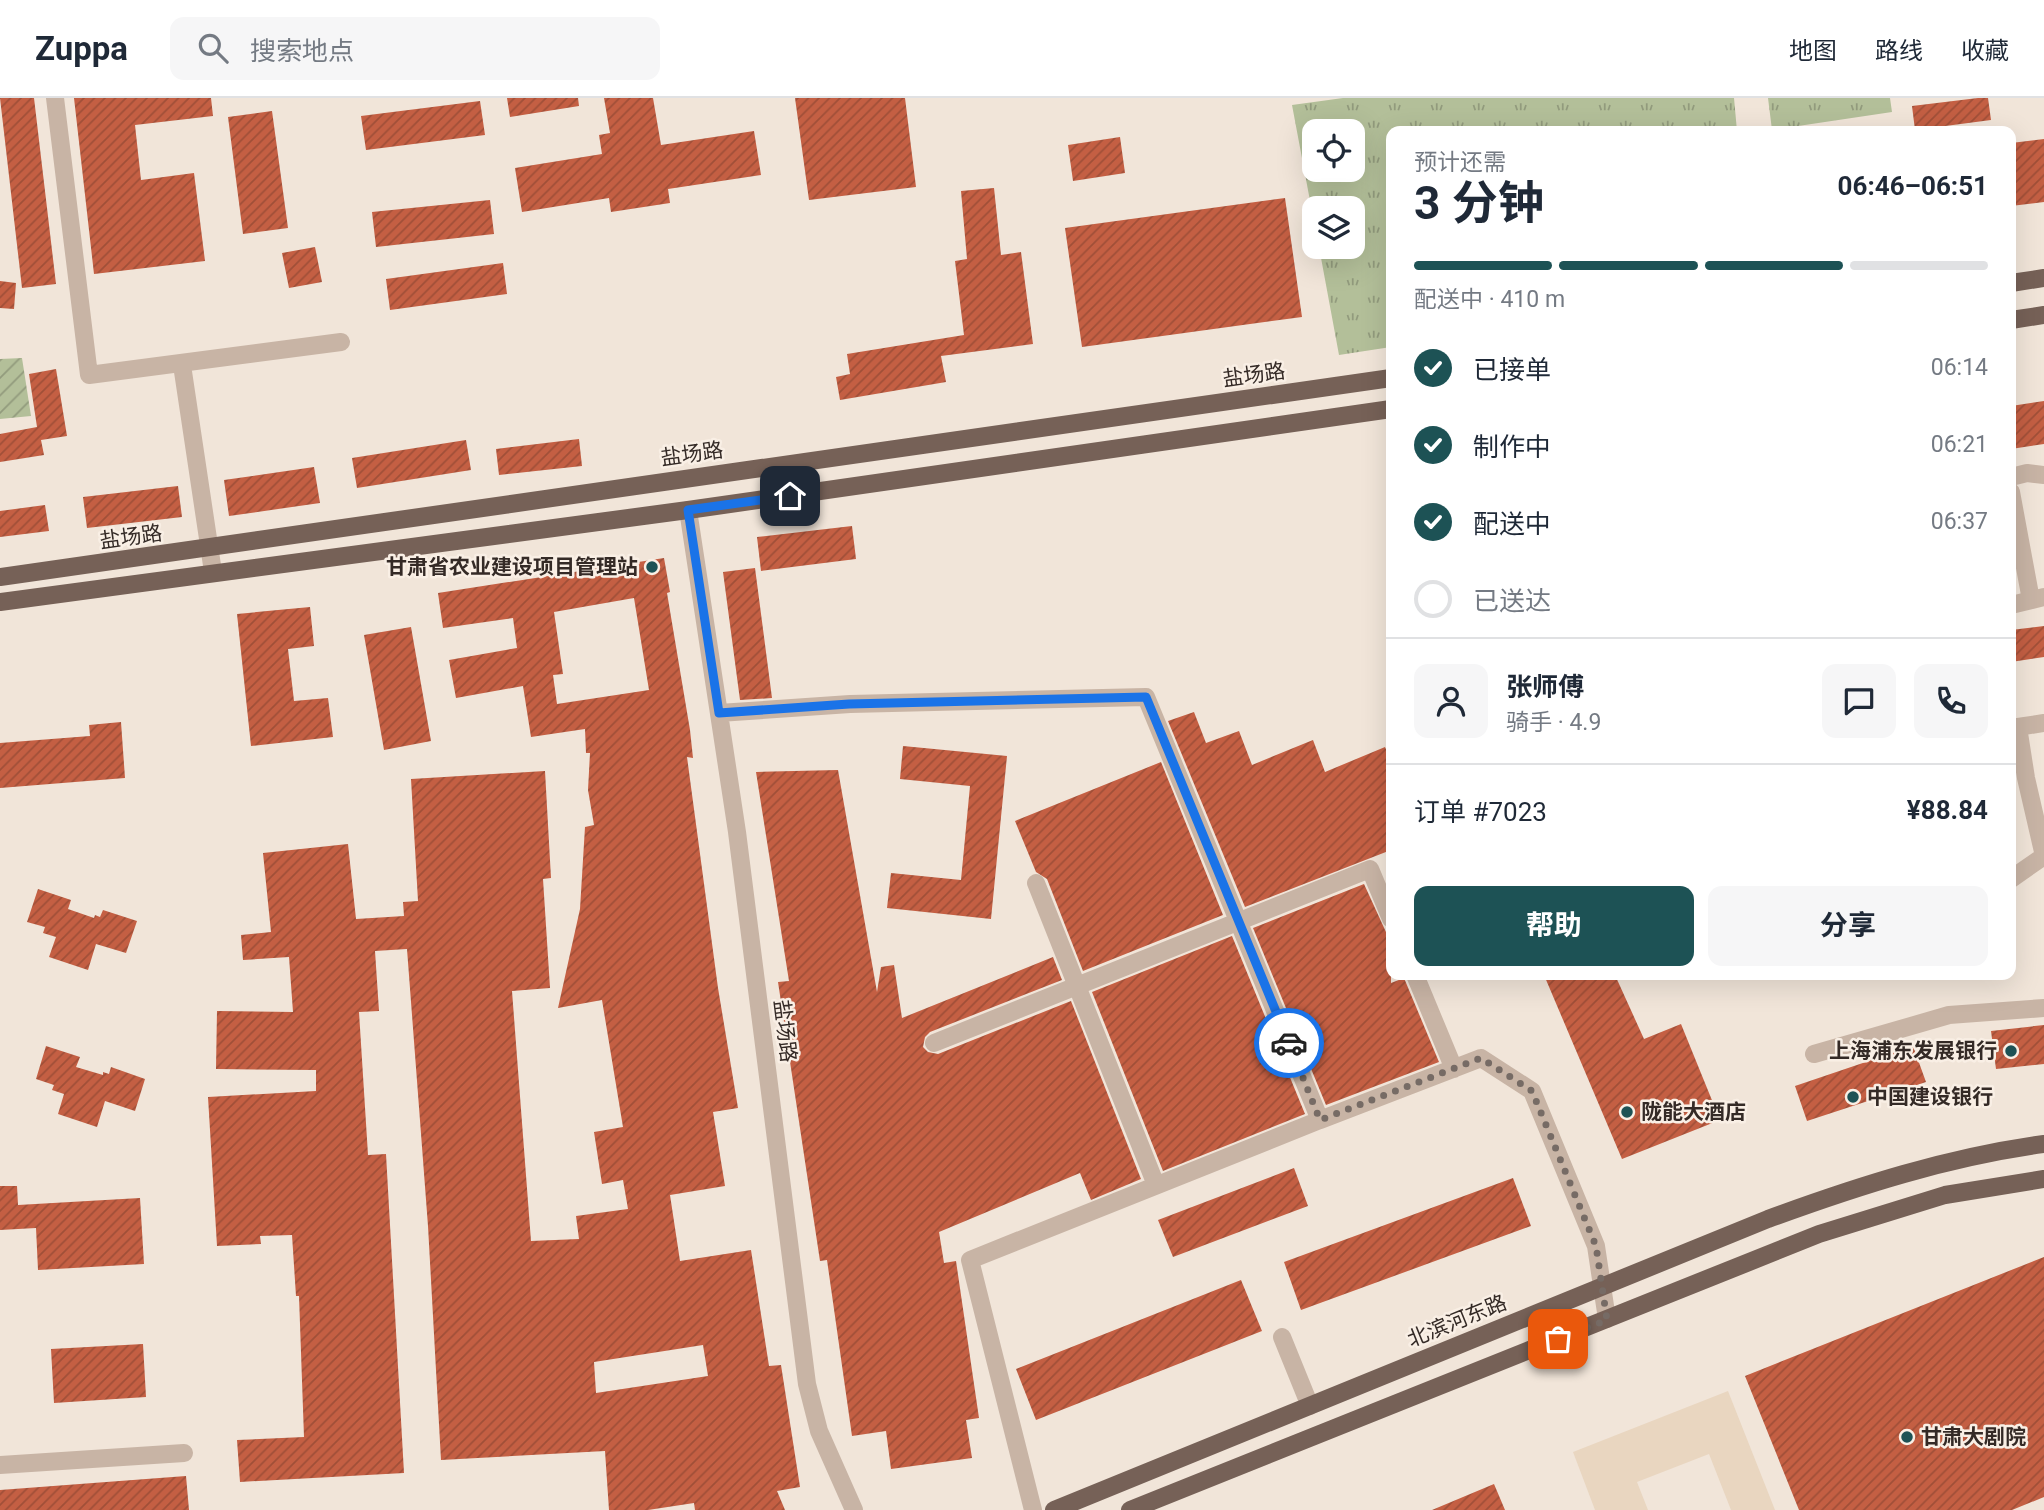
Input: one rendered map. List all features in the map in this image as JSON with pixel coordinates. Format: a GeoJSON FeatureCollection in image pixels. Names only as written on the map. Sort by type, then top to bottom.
{"type":"FeatureCollection","features":[{"type":"Feature","properties":{"kind":"main road"},"geometry":{"type":"LineString","coordinates":[[2016,282],[2044,278]]}},
{"type":"Feature","properties":{"kind":"main road"},"geometry":{"type":"LineString","coordinates":[[2016,319],[2044,315]]}},
{"type":"Feature","properties":{"kind":"main road","name":"盐场路"},"geometry":{"type":"LineString","coordinates":[[0,577],[1386,379]]}},
{"type":"Feature","properties":{"kind":"main road"},"geometry":{"type":"LineString","coordinates":[[0,602],[688,510],[1386,410]]}},
{"type":"Feature","properties":{"kind":"main road","name":"北滨河东路"},"geometry":{"type":"LineString","coordinates":[[1054,1510],[1768,1219],[1884,1179],[1952,1160],[2044,1144]]}},
{"type":"Feature","properties":{"kind":"main road"},"geometry":{"type":"LineString","coordinates":[[1130,1510],[1819,1234],[1945,1195],[2044,1179]]}},
{"type":"Feature","properties":{"kind":"street"},"geometry":{"type":"LineString","coordinates":[[55,98],[89,376],[341,342]]}},
{"type":"Feature","properties":{"kind":"street"},"geometry":{"type":"LineString","coordinates":[[182,365],[213,572]]}},
{"type":"Feature","properties":{"kind":"street"},"geometry":{"type":"LineString","coordinates":[[2016,476],[2027,473],[2044,475]]}},
{"type":"Feature","properties":{"kind":"street","name":"盐场路"},"geometry":{"type":"LineString","coordinates":[[688,510],[737,832],[807,1384],[819,1431],[855,1510]]}},
{"type":"Feature","properties":{"kind":"street"},"geometry":{"type":"LineString","coordinates":[[2016,512],[2038,599],[2016,604]]}},
{"type":"Feature","properties":{"kind":"street"},"geometry":{"type":"LineString","coordinates":[[719,713],[849,704],[1146,697],[1320,1120]]}},
{"type":"Feature","properties":{"kind":"street"},"geometry":{"type":"LineString","coordinates":[[2016,727],[2044,723]]}},
{"type":"Feature","properties":{"kind":"street"},"geometry":{"type":"LineString","coordinates":[[2016,736],[2044,856],[2016,876]]}},
{"type":"Feature","properties":{"kind":"street"},"geometry":{"type":"LineString","coordinates":[[933,1043],[1370,869],[1386,907]]}},
{"type":"Feature","properties":{"kind":"street"},"geometry":{"type":"LineString","coordinates":[[1035,883],[1156,1185]]}},
{"type":"Feature","properties":{"kind":"street"},"geometry":{"type":"LineString","coordinates":[[1417,980],[1454,1069]]}},
{"type":"Feature","properties":{"kind":"street"},"geometry":{"type":"LineString","coordinates":[[1814,1054],[1949,1014],[2044,1008]]}},
{"type":"Feature","properties":{"kind":"street"},"geometry":{"type":"LineString","coordinates":[[1033,1510],[970,1260],[1481,1058],[1532,1091],[1596,1246],[1607,1320]]}},
{"type":"Feature","properties":{"kind":"street"},"geometry":{"type":"LineString","coordinates":[[1282,1337],[1310,1406]]}},
{"type":"Feature","properties":{"kind":"street"},"geometry":{"type":"LineString","coordinates":[[0,1465],[184,1453]]}},
{"type":"Feature","properties":{"kind":"green space"},"geometry":{"type":"Polygon","coordinates":[[[1343,98],[1734,98],[1737,126],[1386,126],[1386,348],[1339,355],[1321,259],[1365,259],[1365,196],[1309,196],[1306,182],[1365,182],[1365,119],[1302,119],[1302,158],[1292,105],[1343,98]]]}},
{"type":"Feature","properties":{"kind":"green space"},"geometry":{"type":"Polygon","coordinates":[[[1768,98],[1890,98],[1892,112],[1799,126],[1772,126],[1768,98]]]}},
{"type":"Feature","properties":{"kind":"green space"},"geometry":{"type":"Polygon","coordinates":[[[22,358],[31,416],[0,419],[0,359],[22,358]]]}},
{"type":"Feature","properties":{"kind":"shaded area"},"geometry":{"type":"Polygon","coordinates":[[[1728,1391],[1775,1510],[1731,1510],[1709,1454],[1637,1482],[1648,1510],[1595,1510],[1573,1452],[1728,1391]]]}},
{"type":"Feature","properties":{"kind":"building"},"geometry":{"type":"Polygon","coordinates":[[[0,98],[34,98],[56,284],[22,288],[0,98]]]}},
{"type":"Feature","properties":{"kind":"building"},"geometry":{"type":"Polygon","coordinates":[[[74,98],[211,98],[213,116],[135,125],[141,180],[194,173],[205,261],[94,274],[74,98]]]}},
{"type":"Feature","properties":{"kind":"building"},"geometry":{"type":"Polygon","coordinates":[[[507,98],[578,98],[579,106],[510,117],[507,98]]]}},
{"type":"Feature","properties":{"kind":"building"},"geometry":{"type":"Polygon","coordinates":[[[604,98],[653,98],[661,145],[754,131],[761,175],[668,189],[670,203],[611,212],[609,198],[522,212],[515,168],[602,154],[599,135],[610,133],[604,98]]]}},
{"type":"Feature","properties":{"kind":"building"},"geometry":{"type":"Polygon","coordinates":[[[795,98],[905,98],[916,187],[809,200],[795,98]]]}},
{"type":"Feature","properties":{"kind":"building"},"geometry":{"type":"Polygon","coordinates":[[[1988,98],[1991,120],[1945,126],[1914,126],[1912,106],[1988,98]]]}},
{"type":"Feature","properties":{"kind":"building"},"geometry":{"type":"Polygon","coordinates":[[[480,101],[485,135],[366,150],[361,116],[480,101]]]}},
{"type":"Feature","properties":{"kind":"building"},"geometry":{"type":"Polygon","coordinates":[[[272,111],[288,228],[243,234],[228,117],[272,111]]]}},
{"type":"Feature","properties":{"kind":"building"},"geometry":{"type":"Polygon","coordinates":[[[1120,137],[1125,173],[1073,181],[1068,145],[1120,137]]]}},
{"type":"Feature","properties":{"kind":"building"},"geometry":{"type":"Polygon","coordinates":[[[2044,139],[2044,202],[2016,205],[2016,142],[2044,139]]]}},
{"type":"Feature","properties":{"kind":"building"},"geometry":{"type":"Polygon","coordinates":[[[994,188],[1001,255],[1021,252],[1033,344],[941,356],[946,382],[840,400],[836,377],[850,374],[847,354],[964,335],[955,261],[967,259],[961,191],[994,188]]]}},
{"type":"Feature","properties":{"kind":"building"},"geometry":{"type":"Polygon","coordinates":[[[1285,198],[1302,317],[1082,347],[1065,228],[1285,198]]]}},
{"type":"Feature","properties":{"kind":"building"},"geometry":{"type":"Polygon","coordinates":[[[490,200],[494,234],[376,247],[372,212],[490,200]]]}},
{"type":"Feature","properties":{"kind":"building"},"geometry":{"type":"Polygon","coordinates":[[[315,247],[322,282],[289,288],[282,253],[315,247]]]}},
{"type":"Feature","properties":{"kind":"building"},"geometry":{"type":"Polygon","coordinates":[[[503,263],[507,294],[390,310],[386,279],[503,263]]]}},
{"type":"Feature","properties":{"kind":"building"},"geometry":{"type":"Polygon","coordinates":[[[0,281],[16,283],[14,309],[0,308],[0,281]]]}},
{"type":"Feature","properties":{"kind":"building"},"geometry":{"type":"Polygon","coordinates":[[[56,369],[67,436],[41,440],[44,455],[0,462],[0,434],[37,427],[29,374],[56,369]]]}},
{"type":"Feature","properties":{"kind":"building"},"geometry":{"type":"Polygon","coordinates":[[[2044,401],[2044,444],[2016,448],[2016,405],[2044,401]]]}},
{"type":"Feature","properties":{"kind":"building"},"geometry":{"type":"Polygon","coordinates":[[[579,439],[582,466],[499,475],[496,449],[579,439]]]}},
{"type":"Feature","properties":{"kind":"building"},"geometry":{"type":"Polygon","coordinates":[[[466,440],[471,470],[357,488],[352,458],[466,440]]]}},
{"type":"Feature","properties":{"kind":"building"},"geometry":{"type":"Polygon","coordinates":[[[314,467],[320,503],[229,516],[224,480],[314,467]]]}},
{"type":"Feature","properties":{"kind":"building"},"geometry":{"type":"Polygon","coordinates":[[[178,486],[182,517],[87,528],[83,497],[178,486]]]}},
{"type":"Feature","properties":{"kind":"building"},"geometry":{"type":"Polygon","coordinates":[[[45,505],[49,531],[0,537],[0,511],[45,505]]]}},
{"type":"Feature","properties":{"kind":"building"},"geometry":{"type":"Polygon","coordinates":[[[852,526],[856,559],[761,571],[757,537],[852,526]]]}},
{"type":"Feature","properties":{"kind":"building"},"geometry":{"type":"Polygon","coordinates":[[[664,558],[670,592],[667,593],[690,730],[693,758],[687,757],[718,988],[738,1108],[713,1112],[725,1186],[670,1195],[680,1261],[751,1250],[769,1366],[781,1365],[800,1487],[777,1491],[785,1510],[695,1510],[694,1503],[648,1510],[609,1510],[605,1451],[441,1460],[428,1226],[407,949],[375,951],[379,1011],[359,1012],[368,1155],[386,1154],[404,1473],[240,1482],[237,1440],[304,1437],[299,1296],[296,1296],[292,1235],[260,1236],[261,1244],[217,1246],[208,1097],[316,1091],[316,1070],[216,1069],[217,1011],[293,1012],[289,957],[243,960],[241,935],[271,932],[263,853],[348,844],[356,919],[404,916],[403,902],[418,901],[411,779],[545,771],[551,878],[543,879],[550,988],[512,991],[531,1241],[579,1239],[576,1216],[628,1209],[623,1180],[602,1184],[594,1132],[623,1127],[602,1000],[558,1008],[580,909],[585,827],[594,825],[588,790],[590,753],[586,753],[585,729],[531,737],[523,686],[456,698],[449,660],[517,648],[513,618],[443,628],[438,593],[664,558]],[[634,598],[554,612],[563,674],[553,675],[557,704],[649,690],[634,598]],[[703,1345],[594,1362],[596,1393],[708,1376],[703,1345]]]}},
{"type":"Feature","properties":{"kind":"building"},"geometry":{"type":"Polygon","coordinates":[[[755,568],[772,698],[740,700],[723,572],[755,568]]]}},
{"type":"Feature","properties":{"kind":"building"},"geometry":{"type":"Polygon","coordinates":[[[310,607],[314,646],[288,649],[294,701],[328,698],[333,737],[251,746],[237,614],[310,607]]]}},
{"type":"Feature","properties":{"kind":"building"},"geometry":{"type":"Polygon","coordinates":[[[2044,626],[2044,657],[2016,661],[2016,629],[2044,626]]]}},
{"type":"Feature","properties":{"kind":"building"},"geometry":{"type":"Polygon","coordinates":[[[411,627],[431,741],[384,750],[364,635],[411,627]]]}},
{"type":"Feature","properties":{"kind":"building"},"geometry":{"type":"Polygon","coordinates":[[[1194,712],[1206,743],[1239,731],[1252,765],[1313,740],[1325,772],[1385,747],[1386,852],[1245,907],[1168,721],[1194,712]]]}},
{"type":"Feature","properties":{"kind":"building"},"geometry":{"type":"Polygon","coordinates":[[[121,722],[125,778],[0,788],[0,743],[90,736],[89,725],[121,722]]]}},
{"type":"Feature","properties":{"kind":"building"},"geometry":{"type":"Polygon","coordinates":[[[903,746],[1007,756],[991,919],[887,908],[891,873],[961,880],[970,786],[900,779],[903,746]]]}},
{"type":"Feature","properties":{"kind":"building"},"geometry":{"type":"Polygon","coordinates":[[[1161,762],[1223,915],[1083,971],[1047,879],[1036,872],[1015,821],[1161,762]]]}},
{"type":"Feature","properties":{"kind":"building"},"geometry":{"type":"Polygon","coordinates":[[[838,770],[877,992],[881,967],[894,965],[902,1018],[1053,957],[1062,980],[930,1032],[925,1037],[923,1047],[928,1052],[938,1054],[1071,1001],[1141,1179],[1091,1200],[1080,1173],[939,1232],[944,1263],[956,1261],[979,1418],[966,1420],[972,1458],[891,1469],[886,1431],[852,1436],[827,1260],[820,1261],[778,982],[789,981],[756,772],[838,770]]]}},
{"type":"Feature","properties":{"kind":"building"},"geometry":{"type":"Polygon","coordinates":[[[1364,884],[1386,932],[1386,980],[1391,980],[1391,983],[1405,980],[1439,1062],[1326,1105],[1253,928],[1364,884]]]}},
{"type":"Feature","properties":{"kind":"building"},"geometry":{"type":"Polygon","coordinates":[[[38,889],[71,900],[68,909],[94,918],[95,915],[100,917],[103,910],[137,921],[126,953],[96,944],[88,970],[49,957],[56,937],[43,933],[45,927],[27,922],[38,889]]]}},
{"type":"Feature","properties":{"kind":"building"},"geometry":{"type":"Polygon","coordinates":[[[1232,936],[1305,1114],[1163,1171],[1092,992],[1232,936]]]}},
{"type":"Feature","properties":{"kind":"building"},"geometry":{"type":"Polygon","coordinates":[[[1546,980],[1617,980],[1644,1039],[1681,1024],[1720,1120],[1622,1159],[1546,980]]]}},
{"type":"Feature","properties":{"kind":"building"},"geometry":{"type":"Polygon","coordinates":[[[2044,1025],[2044,1064],[1996,1069],[1991,1031],[2044,1025]]]}},
{"type":"Feature","properties":{"kind":"building"},"geometry":{"type":"Polygon","coordinates":[[[46,1046],[80,1057],[76,1067],[103,1075],[103,1072],[109,1074],[111,1067],[145,1079],[135,1111],[105,1101],[97,1127],[58,1114],[64,1094],[52,1090],[54,1085],[36,1079],[46,1046]]]}},
{"type":"Feature","properties":{"kind":"building"},"geometry":{"type":"Polygon","coordinates":[[[1913,1046],[1926,1082],[1807,1121],[1795,1086],[1913,1046]]]}},
{"type":"Feature","properties":{"kind":"building"},"geometry":{"type":"Polygon","coordinates":[[[1294,1168],[1308,1206],[1173,1257],[1158,1220],[1294,1168]]]}},
{"type":"Feature","properties":{"kind":"building"},"geometry":{"type":"Polygon","coordinates":[[[1513,1178],[1531,1226],[1301,1310],[1284,1262],[1513,1178]]]}},
{"type":"Feature","properties":{"kind":"building"},"geometry":{"type":"Polygon","coordinates":[[[0,1186],[17,1186],[18,1205],[140,1198],[144,1264],[38,1270],[36,1228],[0,1230],[0,1186]]]}},
{"type":"Feature","properties":{"kind":"building","name":"甘肃大剧院"},"geometry":{"type":"Polygon","coordinates":[[[2044,1257],[2044,1497],[2012,1510],[1799,1510],[1745,1376],[2044,1257]]]}},
{"type":"Feature","properties":{"kind":"building"},"geometry":{"type":"Polygon","coordinates":[[[1241,1280],[1262,1331],[1036,1420],[1016,1369],[1241,1280]]]}},
{"type":"Feature","properties":{"kind":"building"},"geometry":{"type":"Polygon","coordinates":[[[143,1344],[146,1397],[54,1403],[51,1349],[143,1344]]]}},
{"type":"Feature","properties":{"kind":"building"},"geometry":{"type":"Polygon","coordinates":[[[186,1476],[189,1510],[0,1510],[0,1490],[186,1476]]]}},
{"type":"Feature","properties":{"kind":"building"},"geometry":{"type":"Polygon","coordinates":[[[1494,1484],[1505,1510],[1432,1510],[1494,1484]]]}},
{"type":"Feature","properties":{"kind":"way so far"},"geometry":{"type":"LineString","coordinates":[[1289,1043],[1320,1120],[1481,1058],[1532,1091],[1596,1246],[1607,1320],[1558,1339]]}},
{"type":"Feature","properties":{"kind":"place","name":"甘肃省农业建设项目管理站"},"geometry":{"type":"Point","coordinates":[652,567]}},
{"type":"Feature","properties":{"kind":"place","name":"上海浦东发展银行"},"geometry":{"type":"Point","coordinates":[2011,1051]}},
{"type":"Feature","properties":{"kind":"place","name":"中国建设银行"},"geometry":{"type":"Point","coordinates":[1853,1097]}},
{"type":"Feature","properties":{"kind":"place","name":"陇能大酒店"},"geometry":{"type":"Point","coordinates":[1627,1112]}},
{"type":"Feature","properties":{"kind":"place","name":"甘肃大剧院"},"geometry":{"type":"Point","coordinates":[1907,1437]}},
{"type":"Feature","properties":{"kind":"route"},"geometry":{"type":"LineString","coordinates":[[790,496],[688,510],[719,713],[849,704],[1146,697],[1289,1043]]}}]}
